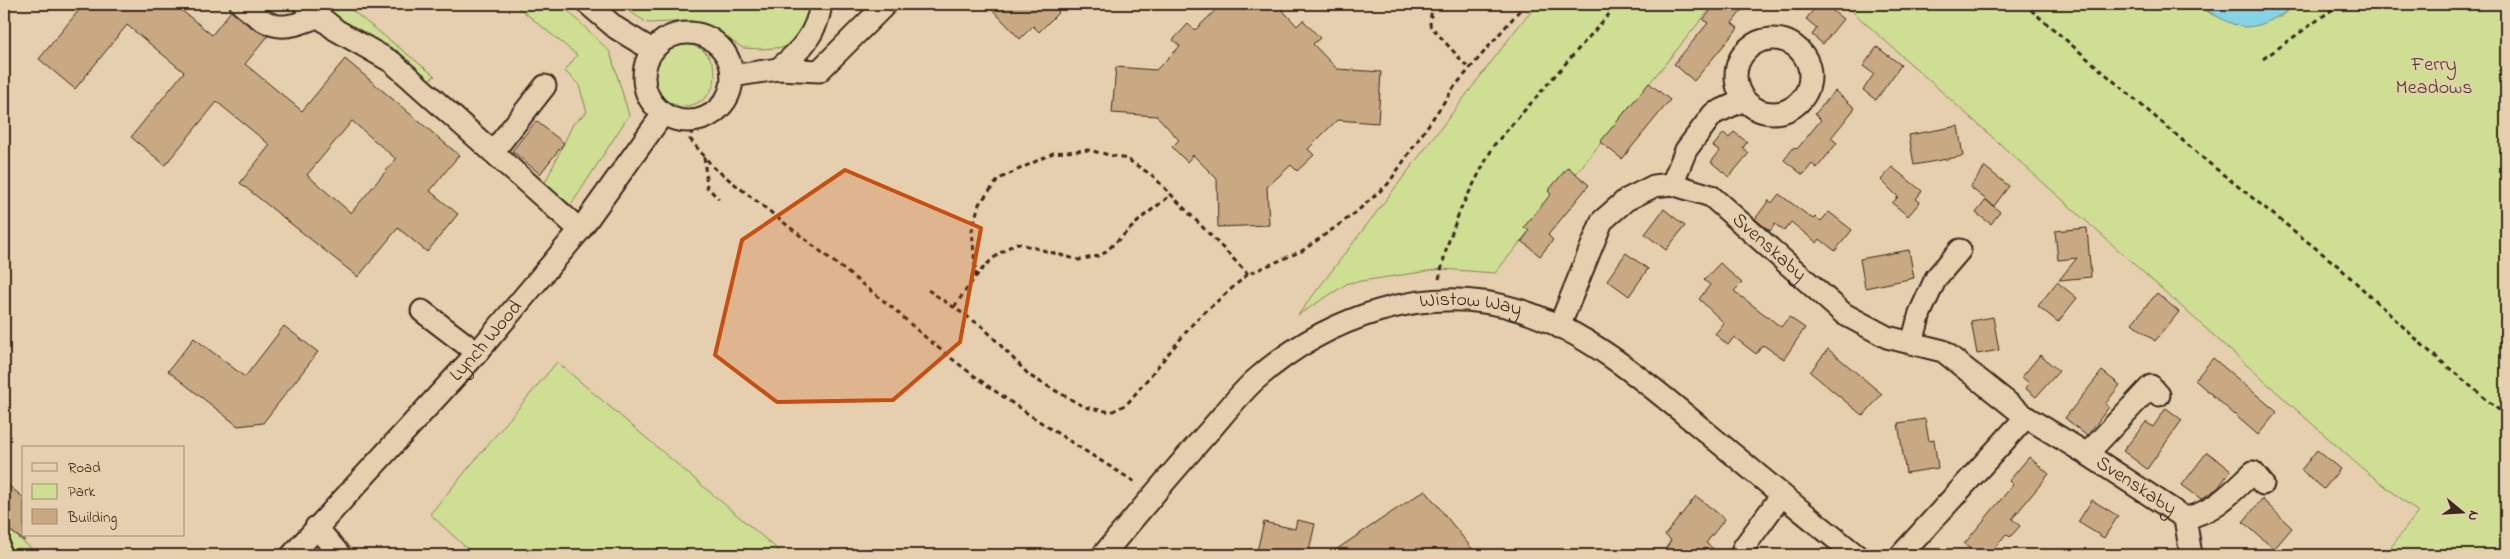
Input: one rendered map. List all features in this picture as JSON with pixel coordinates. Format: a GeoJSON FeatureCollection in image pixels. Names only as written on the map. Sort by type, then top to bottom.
{"type":"FeatureCollection","features":[{"type":"Feature","properties":{"kind":"street"},"geometry":{"type":"LineString","coordinates":[[241,4],[262,22],[278,26],[296,26],[311,10],[336,30],[392,62],[580,230]]}},
{"type":"Feature","properties":{"kind":"street"},"geometry":{"type":"LineString","coordinates":[[588,4],[616,28],[652,50]]}},
{"type":"Feature","properties":{"kind":"street"},"geometry":{"type":"LineString","coordinates":[[778,69],[799,53],[813,34],[821,4]]}},
{"type":"Feature","properties":{"kind":"street"},"geometry":{"type":"LineString","coordinates":[[732,76],[778,69],[819,71],[886,4]]}},
{"type":"Feature","properties":{"kind":"street"},"geometry":{"type":"LineString","coordinates":[[696,33],[708,36],[718,43],[725,53],[732,76],[728,97],[714,113],[694,121],[683,121],[663,114],[649,98],[643,78],[644,68],[652,50],[661,41],[678,34],[696,33]]}},
{"type":"Feature","properties":{"kind":"street"},"geometry":{"type":"LineString","coordinates":[[493,152],[545,86]]}},
{"type":"Feature","properties":{"kind":"street"},"geometry":{"type":"LineString","coordinates":[[1672,184],[1686,150],[1708,119],[1713,114],[1744,100]]}},
{"type":"Feature","properties":{"kind":"street","name":"Lynch Wood"},"geometry":{"type":"LineString","coordinates":[[292,555],[477,353],[580,230],[663,114]]}},
{"type":"Feature","properties":{"kind":"street","name":"Svenskaby"},"geometry":{"type":"LineString","coordinates":[[1559,327],[1602,221],[1626,200],[1654,186],[1672,184],[1711,196],[1844,314],[1887,337],[1943,351],[2026,417],[2185,518],[2202,515],[2221,503],[2254,473]]}},
{"type":"Feature","properties":{"kind":"street"},"geometry":{"type":"LineString","coordinates":[[1912,343],[1920,313],[1936,278],[1960,250]]}},
{"type":"Feature","properties":{"kind":"street","name":"Wistow Way"},"geometry":{"type":"LineString","coordinates":[[1103,555],[1153,494],[1254,382],[1300,346],[1346,322],[1391,307],[1436,299],[1479,302],[1519,310],[1559,327],[1601,351],[1658,392],[1781,496],[1856,555]]}},
{"type":"Feature","properties":{"kind":"street"},"geometry":{"type":"LineString","coordinates":[[422,311],[477,353]]}},
{"type":"Feature","properties":{"kind":"street","name":"Svenskaby"},"geometry":{"type":"LineString","coordinates":[[2087,454],[2151,386]]}},
{"type":"Feature","properties":{"kind":"street"},"geometry":{"type":"LineString","coordinates":[[1901,555],[2026,417]]}},
{"type":"Feature","properties":{"kind":"street"},"geometry":{"type":"LineString","coordinates":[[1741,555],[1744,547],[1781,496]]}},
{"type":"Feature","properties":{"kind":"street","name":"Svenskaby"},"geometry":{"type":"LineString","coordinates":[[2185,518],[2191,555]]}},
{"type":"Feature","properties":{"kind":"street"},"geometry":{"type":"LineString","coordinates":[[316,528],[340,555]]}},
{"type":"Feature","properties":{"kind":"path"},"geometry":{"type":"LineString","coordinates":[[1432,4],[1430,25],[1469,69]]}},
{"type":"Feature","properties":{"kind":"path"},"geometry":{"type":"LineString","coordinates":[[928,290],[983,327],[1030,376],[1084,407],[1111,412],[1127,404],[1196,320],[1248,274],[1302,251],[1354,214],[1388,184],[1469,69],[1525,4]]}},
{"type":"Feature","properties":{"kind":"path"},"geometry":{"type":"LineString","coordinates":[[1439,279],[1447,246],[1460,210],[1494,145],[1618,4]]}},
{"type":"Feature","properties":{"kind":"path"},"geometry":{"type":"LineString","coordinates":[[2024,4],[2210,164],[2338,266],[2429,351],[2506,416]]}},
{"type":"Feature","properties":{"kind":"path"},"geometry":{"type":"LineString","coordinates":[[2263,59],[2340,4]]}},
{"type":"Feature","properties":{"kind":"path"},"geometry":{"type":"LineString","coordinates":[[694,121],[690,139],[713,167],[894,309],[920,334],[1028,415],[1135,482]]}},
{"type":"Feature","properties":{"kind":"path"},"geometry":{"type":"LineString","coordinates":[[976,277],[972,230],[979,204],[999,179],[1053,153],[1088,150],[1127,159],[1153,176],[1248,274]]}},
{"type":"Feature","properties":{"kind":"path"},"geometry":{"type":"LineString","coordinates":[[704,156],[707,187],[719,199]]}},
{"type":"Feature","properties":{"kind":"path"},"geometry":{"type":"LineString","coordinates":[[954,308],[976,277],[997,253],[1017,243],[1079,260],[1102,256],[1144,216],[1171,195]]}},
{"type":"Feature","properties":{"kind":"highlighted area"},"geometry":{"type":"Polygon","coordinates":[[[845,170],[981,228],[960,342],[893,400],[777,402],[715,355],[742,240],[845,170]]]}},
{"type":"Feature","properties":{"kind":"green space"},"geometry":{"type":"Polygon","coordinates":[[[322,4],[344,4],[435,76],[427,81],[349,29],[322,4]]]}},
{"type":"Feature","properties":{"kind":"green space"},"geometry":{"type":"Polygon","coordinates":[[[514,4],[561,4],[610,52],[629,115],[571,205],[544,185],[573,124],[587,112],[579,85],[565,71],[577,55],[514,4]]]}},
{"type":"Feature","properties":{"kind":"green space"},"geometry":{"type":"Polygon","coordinates":[[[617,4],[816,4],[801,35],[787,47],[762,49],[743,48],[714,30],[692,21],[648,23],[617,4]]]}},
{"type":"Feature","properties":{"kind":"green space"},"geometry":{"type":"Polygon","coordinates":[[[1538,4],[1714,4],[1495,273],[1442,269],[1348,283],[1298,315],[1518,27],[1538,4]]]}},
{"type":"Feature","properties":{"kind":"green space","name":"Ferry Meadows"},"geometry":{"type":"Polygon","coordinates":[[[1844,4],[2196,4],[2213,15],[2281,17],[2296,4],[2506,4],[2506,555],[2385,555],[2418,512],[2357,464],[1844,4]]]}},
{"type":"Feature","properties":{"kind":"green space"},"geometry":{"type":"Polygon","coordinates":[[[678,44],[690,44],[706,53],[713,63],[715,75],[713,87],[706,97],[690,106],[678,106],[667,101],[658,92],[653,81],[653,69],[658,58],[667,49],[678,44]]]}},
{"type":"Feature","properties":{"kind":"green space"},"geometry":{"type":"Polygon","coordinates":[[[557,362],[784,555],[474,555],[430,514],[557,362]]]}},
{"type":"Feature","properties":{"kind":"green space"},"geometry":{"type":"Polygon","coordinates":[[[7,528],[39,555],[4,555],[4,532],[7,528]]]}},
{"type":"Feature","properties":{"kind":"water"},"geometry":{"type":"Polygon","coordinates":[[[2196,4],[2296,4],[2279,16],[2266,22],[2246,27],[2227,22],[2196,4]]]}},
{"type":"Feature","properties":{"kind":"building"},"geometry":{"type":"Polygon","coordinates":[[[84,4],[174,4],[212,35],[231,11],[254,29],[268,36],[245,64],[302,111],[345,59],[459,155],[430,191],[458,214],[427,252],[398,228],[358,277],[240,183],[270,145],[217,102],[165,165],[131,137],[184,72],[127,25],[75,89],[39,59],[84,4]],[[352,121],[307,175],[351,213],[396,159],[352,121]]]}},
{"type":"Feature","properties":{"kind":"building"},"geometry":{"type":"Polygon","coordinates":[[[987,4],[1050,4],[1059,12],[1039,32],[1033,26],[1020,39],[987,4]]]}},
{"type":"Feature","properties":{"kind":"building"},"geometry":{"type":"Polygon","coordinates":[[[1222,4],[1277,4],[1297,26],[1303,20],[1320,38],[1313,44],[1337,69],[1381,72],[1378,123],[1337,120],[1308,149],[1314,155],[1297,171],[1291,165],[1267,187],[1269,225],[1218,227],[1217,179],[1193,155],[1187,162],[1172,147],[1179,140],[1157,116],[1112,113],[1116,67],[1156,70],[1180,46],[1173,40],[1188,24],[1195,30],[1222,4]]]}},
{"type":"Feature","properties":{"kind":"building"},"geometry":{"type":"Polygon","coordinates":[[[1716,4],[1734,4],[1742,10],[1732,23],[1738,28],[1694,81],[1674,64],[1708,23],[1703,20],[1716,4]]]}},
{"type":"Feature","properties":{"kind":"building"},"geometry":{"type":"Polygon","coordinates":[[[1818,4],[1824,4],[1843,19],[1823,44],[1812,35],[1817,28],[1806,19],[1818,4]]]}},
{"type":"Feature","properties":{"kind":"building"},"geometry":{"type":"Polygon","coordinates":[[[1877,47],[1901,65],[1876,100],[1863,90],[1874,74],[1863,66],[1877,47]]]}},
{"type":"Feature","properties":{"kind":"building"},"geometry":{"type":"Polygon","coordinates":[[[1649,83],[1670,100],[1622,159],[1600,142],[1649,83]]]}},
{"type":"Feature","properties":{"kind":"building"},"geometry":{"type":"Polygon","coordinates":[[[1835,91],[1855,108],[1831,138],[1837,143],[1817,168],[1812,164],[1803,175],[1784,160],[1794,147],[1797,149],[1821,120],[1815,114],[1835,91]]]}},
{"type":"Feature","properties":{"kind":"building"},"geometry":{"type":"Polygon","coordinates":[[[536,121],[564,143],[540,174],[512,151],[536,121]]]}},
{"type":"Feature","properties":{"kind":"building"},"geometry":{"type":"Polygon","coordinates":[[[1958,126],[1963,156],[1914,165],[1909,135],[1958,126]]]}},
{"type":"Feature","properties":{"kind":"building"},"geometry":{"type":"Polygon","coordinates":[[[1734,132],[1747,142],[1743,148],[1749,153],[1729,177],[1711,162],[1720,151],[1713,146],[1724,133],[1729,138],[1734,132]]]}},
{"type":"Feature","properties":{"kind":"building"},"geometry":{"type":"Polygon","coordinates":[[[1568,167],[1589,185],[1548,235],[1553,240],[1540,256],[1522,241],[1529,231],[1524,227],[1551,194],[1548,191],[1568,167]]]}},
{"type":"Feature","properties":{"kind":"building"},"geometry":{"type":"Polygon","coordinates":[[[1892,167],[1922,191],[1916,199],[1920,202],[1908,216],[1892,203],[1898,197],[1881,180],[1892,167]]]}},
{"type":"Feature","properties":{"kind":"building"},"geometry":{"type":"Polygon","coordinates":[[[1985,167],[2009,186],[1994,206],[1970,187],[1985,167]]]}},
{"type":"Feature","properties":{"kind":"building"},"geometry":{"type":"Polygon","coordinates":[[[1779,194],[1813,219],[1815,217],[1821,221],[1829,212],[1852,230],[1835,251],[1820,239],[1817,243],[1791,222],[1784,231],[1775,224],[1770,231],[1755,219],[1769,200],[1772,203],[1779,194]]]}},
{"type":"Feature","properties":{"kind":"building"},"geometry":{"type":"Polygon","coordinates":[[[1986,200],[2000,212],[1991,224],[1976,213],[1986,200]]]}},
{"type":"Feature","properties":{"kind":"building"},"geometry":{"type":"Polygon","coordinates":[[[1664,209],[1685,226],[1666,250],[1645,234],[1664,209]]]}},
{"type":"Feature","properties":{"kind":"building"},"geometry":{"type":"Polygon","coordinates":[[[2087,228],[2091,277],[2059,280],[2077,258],[2058,260],[2055,231],[2087,228]]]}},
{"type":"Feature","properties":{"kind":"building"},"geometry":{"type":"Polygon","coordinates":[[[1909,250],[1914,278],[1865,288],[1860,259],[1909,250]]]}},
{"type":"Feature","properties":{"kind":"building"},"geometry":{"type":"Polygon","coordinates":[[[1626,253],[1648,269],[1629,296],[1607,280],[1626,253]]]}},
{"type":"Feature","properties":{"kind":"building"},"geometry":{"type":"Polygon","coordinates":[[[1720,263],[1742,283],[1734,291],[1781,327],[1789,317],[1805,328],[1784,359],[1763,345],[1756,354],[1734,337],[1728,345],[1715,334],[1724,323],[1699,299],[1710,285],[1704,280],[1720,263]]]}},
{"type":"Feature","properties":{"kind":"building"},"geometry":{"type":"Polygon","coordinates":[[[2057,282],[2077,298],[2058,322],[2038,306],[2057,282]]]}},
{"type":"Feature","properties":{"kind":"building"},"geometry":{"type":"Polygon","coordinates":[[[2157,293],[2179,312],[2155,341],[2132,323],[2157,293]]]}},
{"type":"Feature","properties":{"kind":"building"},"geometry":{"type":"Polygon","coordinates":[[[1993,317],[1999,350],[1977,354],[1971,321],[1993,317]]]}},
{"type":"Feature","properties":{"kind":"building"},"geometry":{"type":"Polygon","coordinates":[[[284,326],[318,352],[263,423],[238,426],[168,371],[194,338],[245,377],[284,326]]]}},
{"type":"Feature","properties":{"kind":"building"},"geometry":{"type":"Polygon","coordinates":[[[1828,349],[1882,394],[1863,416],[1810,372],[1828,349]]]}},
{"type":"Feature","properties":{"kind":"building"},"geometry":{"type":"Polygon","coordinates":[[[2040,355],[2059,371],[2036,397],[2025,388],[2029,383],[2022,377],[2040,355]]]}},
{"type":"Feature","properties":{"kind":"building"},"geometry":{"type":"Polygon","coordinates":[[[2213,358],[2277,412],[2258,435],[2195,380],[2213,358]]]}},
{"type":"Feature","properties":{"kind":"building"},"geometry":{"type":"Polygon","coordinates":[[[2102,371],[2120,385],[2105,404],[2109,407],[2087,436],[2065,418],[2102,371]]]}},
{"type":"Feature","properties":{"kind":"building"},"geometry":{"type":"Polygon","coordinates":[[[2166,408],[2182,420],[2147,469],[2123,451],[2146,422],[2153,427],[2166,408]]]}},
{"type":"Feature","properties":{"kind":"building"},"geometry":{"type":"Polygon","coordinates":[[[1925,419],[1929,441],[1934,440],[1938,468],[1906,473],[1898,423],[1925,419]]]}},
{"type":"Feature","properties":{"kind":"building"},"geometry":{"type":"Polygon","coordinates":[[[2317,450],[2340,469],[2324,489],[2301,470],[2317,450]]]}},
{"type":"Feature","properties":{"kind":"building"},"geometry":{"type":"Polygon","coordinates":[[[2207,452],[2231,470],[2218,488],[2201,499],[2182,485],[2207,452]]]}},
{"type":"Feature","properties":{"kind":"building"},"geometry":{"type":"Polygon","coordinates":[[[2029,457],[2049,474],[2012,519],[2020,526],[2010,537],[2006,534],[1989,555],[1978,555],[1964,544],[2013,485],[2009,481],[2029,457]]]}},
{"type":"Feature","properties":{"kind":"building"},"geometry":{"type":"Polygon","coordinates":[[[4,482],[22,496],[22,536],[24,536],[24,541],[4,526],[4,482]]]}},
{"type":"Feature","properties":{"kind":"building"},"geometry":{"type":"Polygon","coordinates":[[[1425,490],[1477,555],[1328,555],[1425,490]]]}},
{"type":"Feature","properties":{"kind":"building"},"geometry":{"type":"Polygon","coordinates":[[[1696,496],[1725,519],[1706,543],[1721,555],[1662,555],[1671,540],[1665,535],[1696,496]]]}},
{"type":"Feature","properties":{"kind":"building"},"geometry":{"type":"Polygon","coordinates":[[[2262,499],[2292,528],[2274,549],[2243,522],[2262,499]]]}},
{"type":"Feature","properties":{"kind":"building"},"geometry":{"type":"Polygon","coordinates":[[[2092,500],[2118,516],[2104,538],[2078,522],[2092,500]]]}},
{"type":"Feature","properties":{"kind":"building"},"geometry":{"type":"Polygon","coordinates":[[[1297,520],[1315,524],[1308,555],[1256,555],[1264,522],[1295,529],[1297,520]]]}}]}
